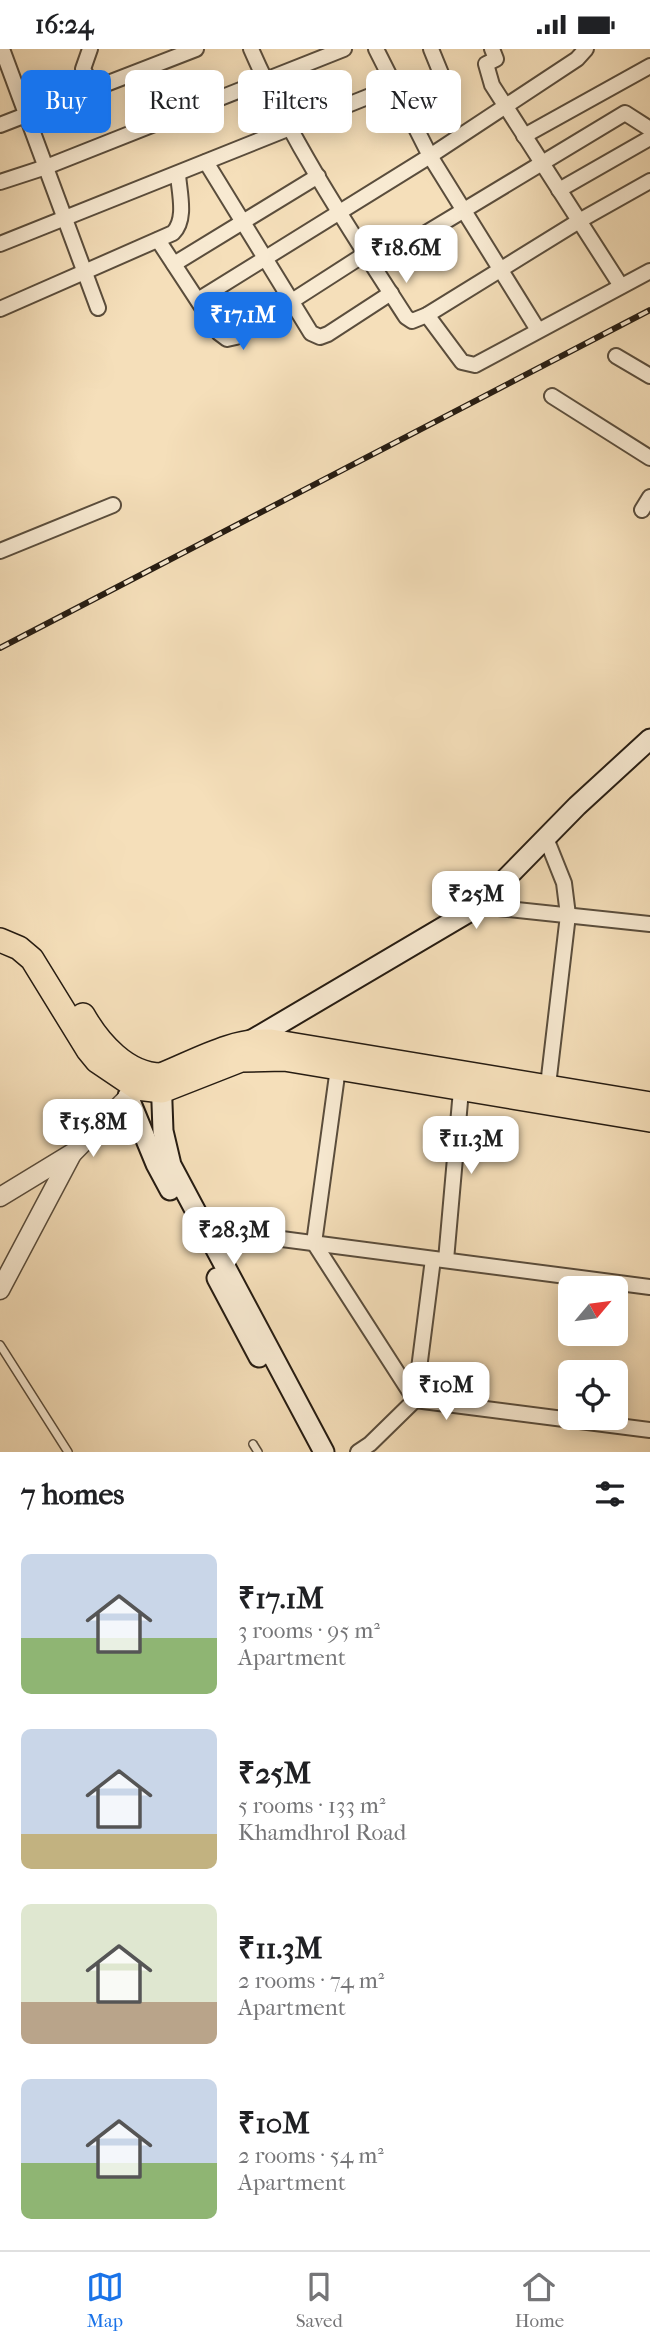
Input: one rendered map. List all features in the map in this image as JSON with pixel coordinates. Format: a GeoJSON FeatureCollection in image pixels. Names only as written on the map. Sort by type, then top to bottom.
{"type":"FeatureCollection","features":[{"type":"Feature","properties":{"kind":"main road"},"geometry":{"type":"LineString","coordinates":[[247,1050],[479,906],[650,739]]}},
{"type":"Feature","properties":{"kind":"main road"},"geometry":{"type":"LineString","coordinates":[[0,928],[19,933],[40,945],[56,967],[90,1029],[112,1053],[136,1070],[147,1085],[163,1131],[171,1165],[324,1452]]}},
{"type":"Feature","properties":{"kind":"main road"},"geometry":{"type":"LineString","coordinates":[[0,940],[19,948],[32,959],[97,1061],[147,1085]]}},
{"type":"Feature","properties":{"kind":"main road"},"geometry":{"type":"LineString","coordinates":[[247,1050],[271,1041],[547,1095],[650,1120]]}},
{"type":"Feature","properties":{"kind":"main road"},"geometry":{"type":"LineString","coordinates":[[147,1085],[236,1044],[247,1050],[284,1059],[461,1090],[650,1104]]}},
{"type":"Feature","properties":{"kind":"main road"},"geometry":{"type":"LineString","coordinates":[[147,1085],[156,1164],[238,1321],[313,1452]]}},
{"type":"Feature","properties":{"kind":"street"},"geometry":{"type":"LineString","coordinates":[[2,49],[21,99]]}},
{"type":"Feature","properties":{"kind":"street"},"geometry":{"type":"LineString","coordinates":[[84,70],[90,49]]}},
{"type":"Feature","properties":{"kind":"street"},"geometry":{"type":"LineString","coordinates":[[111,82],[196,49]]}},
{"type":"Feature","properties":{"kind":"street"},"geometry":{"type":"LineString","coordinates":[[251,49],[260,70]]}},
{"type":"Feature","properties":{"kind":"street"},"geometry":{"type":"LineString","coordinates":[[292,70],[344,49]]}},
{"type":"Feature","properties":{"kind":"street"},"geometry":{"type":"LineString","coordinates":[[376,49],[387,70]]}},
{"type":"Feature","properties":{"kind":"street"},"geometry":{"type":"LineString","coordinates":[[431,49],[440,70]]}},
{"type":"Feature","properties":{"kind":"street"},"geometry":{"type":"LineString","coordinates":[[492,49],[496,59],[486,64],[492,85],[621,286]]}},
{"type":"Feature","properties":{"kind":"street"},"geometry":{"type":"LineString","coordinates":[[198,300],[506,108],[577,59],[586,49]]}},
{"type":"Feature","properties":{"kind":"street"},"geometry":{"type":"LineString","coordinates":[[524,136],[650,66]]}},
{"type":"Feature","properties":{"kind":"street"},"geometry":{"type":"LineString","coordinates":[[0,183],[238,92]]}},
{"type":"Feature","properties":{"kind":"street"},"geometry":{"type":"LineString","coordinates":[[158,240],[219,333],[227,339],[236,337],[292,301],[464,210],[625,113],[650,129]]}},
{"type":"Feature","properties":{"kind":"street"},"geometry":{"type":"LineString","coordinates":[[0,125],[21,117]]}},
{"type":"Feature","properties":{"kind":"street"},"geometry":{"type":"LineString","coordinates":[[34,133],[98,308]]}},
{"type":"Feature","properties":{"kind":"street"},"geometry":{"type":"LineString","coordinates":[[0,244],[276,133]]}},
{"type":"Feature","properties":{"kind":"street"},"geometry":{"type":"LineString","coordinates":[[294,133],[338,211],[406,317],[412,321],[650,180]]}},
{"type":"Feature","properties":{"kind":"street"},"geometry":{"type":"LineString","coordinates":[[418,133],[538,330]]}},
{"type":"Feature","properties":{"kind":"street"},"geometry":{"type":"LineString","coordinates":[[559,190],[650,138]]}},
{"type":"Feature","properties":{"kind":"street"},"geometry":{"type":"LineString","coordinates":[[206,162],[311,333],[320,337],[328,334],[391,293]]}},
{"type":"Feature","properties":{"kind":"street"},"geometry":{"type":"LineString","coordinates":[[0,309],[173,233],[181,218],[178,174]]}},
{"type":"Feature","properties":{"kind":"street"},"geometry":{"type":"LineString","coordinates":[[174,264],[318,176]]}},
{"type":"Feature","properties":{"kind":"street"},"geometry":{"type":"LineString","coordinates":[[427,314],[462,362],[475,365],[650,271]]}},
{"type":"Feature","properties":{"kind":"street"},"geometry":{"type":"LineString","coordinates":[[616,356],[650,376]]}},
{"type":"Feature","properties":{"kind":"street"},"geometry":{"type":"LineString","coordinates":[[552,396],[650,458]]}},
{"type":"Feature","properties":{"kind":"street"},"geometry":{"type":"LineString","coordinates":[[642,510],[650,497]]}},
{"type":"Feature","properties":{"kind":"street"},"geometry":{"type":"LineString","coordinates":[[0,551],[113,505]]}},
{"type":"Feature","properties":{"kind":"street"},"geometry":{"type":"LineString","coordinates":[[546,838],[564,883],[568,915],[547,1095]]}},
{"type":"Feature","properties":{"kind":"street"},"geometry":{"type":"LineString","coordinates":[[479,906],[650,924]]}},
{"type":"Feature","properties":{"kind":"street"},"geometry":{"type":"LineString","coordinates":[[338,1067],[314,1243],[415,1400],[650,1430]]}},
{"type":"Feature","properties":{"kind":"street"},"geometry":{"type":"LineString","coordinates":[[0,1197],[74,1151],[147,1085]]}},
{"type":"Feature","properties":{"kind":"street"},"geometry":{"type":"LineString","coordinates":[[358,1452],[370,1444],[415,1400],[439,1259],[461,1090]]}},
{"type":"Feature","properties":{"kind":"street"},"geometry":{"type":"LineString","coordinates":[[0,1290],[74,1151]]}},
{"type":"Feature","properties":{"kind":"street"},"geometry":{"type":"LineString","coordinates":[[205,1229],[650,1287]]}},
{"type":"Feature","properties":{"kind":"lane"},"geometry":{"type":"LineString","coordinates":[[0,1345],[68,1452]]}},
{"type":"Feature","properties":{"kind":"lane"},"geometry":{"type":"LineString","coordinates":[[253,1444],[258,1452]]}},
{"type":"Feature","properties":{"kind":"railway"},"geometry":{"type":"LineString","coordinates":[[0,648],[650,310]]}}]}
